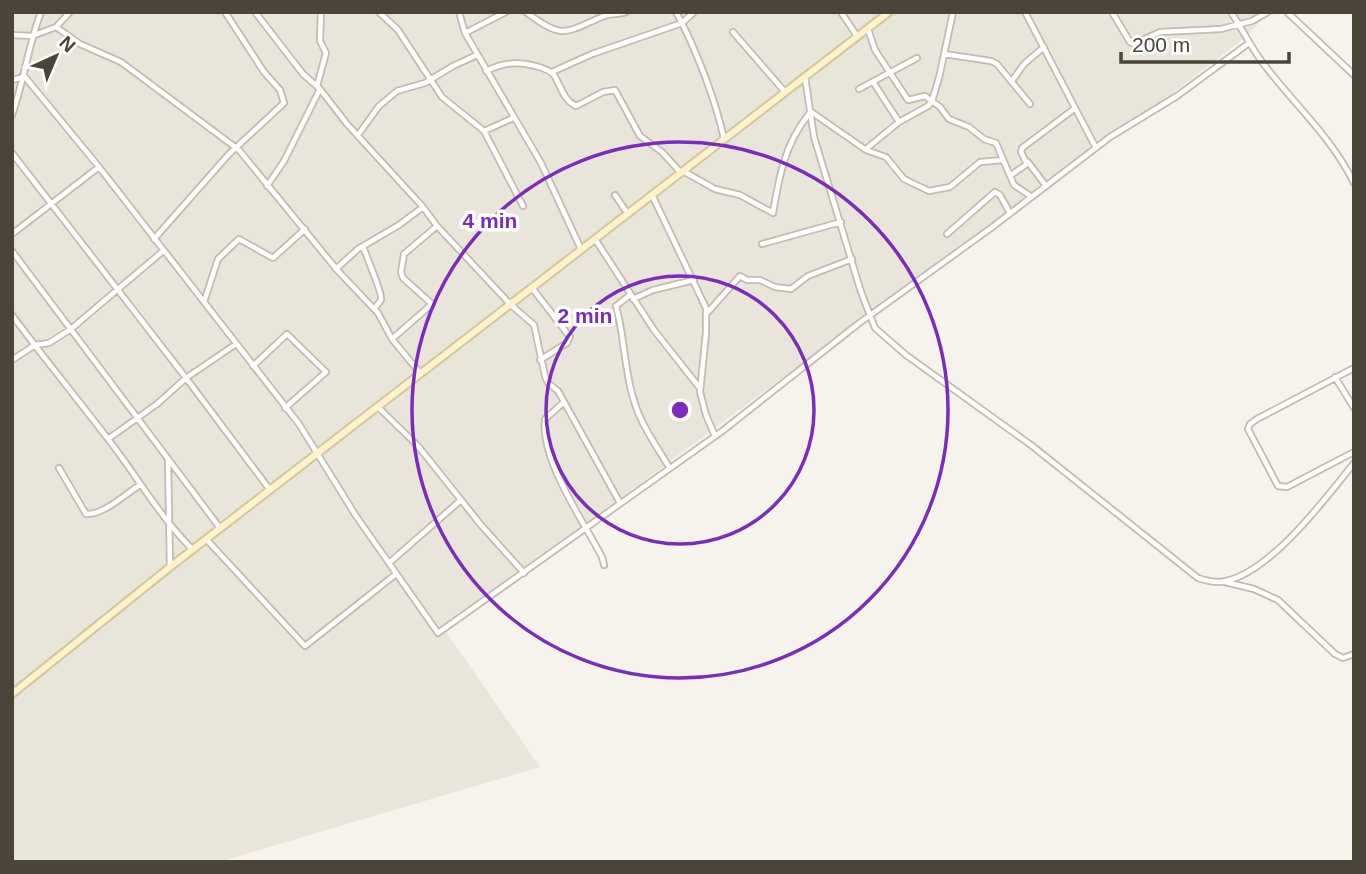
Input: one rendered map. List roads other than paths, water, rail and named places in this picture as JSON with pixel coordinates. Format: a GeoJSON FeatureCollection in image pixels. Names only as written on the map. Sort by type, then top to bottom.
{"type":"FeatureCollection","features":[{"type":"Feature","properties":{"kind":"main road"},"geometry":{"type":"LineString","coordinates":[[12,694],[170,567],[889,12]]}},
{"type":"Feature","properties":{"kind":"street"},"geometry":{"type":"LineString","coordinates":[[12,115],[25,77],[32,36],[41,12]]}},
{"type":"Feature","properties":{"kind":"street"},"geometry":{"type":"LineString","coordinates":[[12,35],[32,36],[56,27],[70,12]]}},
{"type":"Feature","properties":{"kind":"street"},"geometry":{"type":"LineString","coordinates":[[154,239],[236,148],[284,103],[284,99],[225,12]]}},
{"type":"Feature","properties":{"kind":"street"},"geometry":{"type":"LineString","coordinates":[[255,12],[303,75],[319,88],[438,226],[536,327],[540,360],[548,383],[558,391],[565,402],[620,503]]}},
{"type":"Feature","properties":{"kind":"street"},"geometry":{"type":"LineString","coordinates":[[267,186],[285,161],[319,88],[326,53],[320,41],[321,12]]}},
{"type":"Feature","properties":{"kind":"street"},"geometry":{"type":"LineString","coordinates":[[379,12],[398,30],[449,104],[484,131],[523,206]]}},
{"type":"Feature","properties":{"kind":"street"},"geometry":{"type":"LineString","coordinates":[[459,12],[465,33],[541,163],[581,250]]}},
{"type":"Feature","properties":{"kind":"street"},"geometry":{"type":"LineString","coordinates":[[465,33],[506,12]]}},
{"type":"Feature","properties":{"kind":"street"},"geometry":{"type":"LineString","coordinates":[[526,12],[546,27],[561,31],[578,28],[606,15],[626,12]]}},
{"type":"Feature","properties":{"kind":"street"},"geometry":{"type":"LineString","coordinates":[[676,12],[720,118],[724,139]]}},
{"type":"Feature","properties":{"kind":"street"},"geometry":{"type":"LineString","coordinates":[[486,71],[516,62],[552,72],[592,54],[682,23],[694,12]]}},
{"type":"Feature","properties":{"kind":"street"},"geometry":{"type":"LineString","coordinates":[[841,12],[857,36]]}},
{"type":"Feature","properties":{"kind":"street"},"geometry":{"type":"LineString","coordinates":[[866,150],[899,122],[925,109],[932,101],[953,12]]}},
{"type":"Feature","properties":{"kind":"street"},"geometry":{"type":"LineString","coordinates":[[1025,12],[1096,148]]}},
{"type":"Feature","properties":{"kind":"street"},"geometry":{"type":"LineString","coordinates":[[1112,12],[1130,42],[1134,44],[1160,32],[1221,29],[1268,12]]}},
{"type":"Feature","properties":{"kind":"street"},"geometry":{"type":"LineString","coordinates":[[1230,12],[1249,43],[1297,106],[1329,140],[1354,183]]}},
{"type":"Feature","properties":{"kind":"street"},"geometry":{"type":"LineString","coordinates":[[1287,12],[1354,75]]}},
{"type":"Feature","properties":{"kind":"street"},"geometry":{"type":"LineString","coordinates":[[56,27],[80,44],[121,62],[236,148],[336,269],[374,309],[387,325],[392,339],[421,374]]}},
{"type":"Feature","properties":{"kind":"street"},"geometry":{"type":"LineString","coordinates":[[867,28],[875,50],[908,100],[924,95],[940,107],[949,119],[970,127],[984,139],[996,143],[1014,185],[1032,197]]}},
{"type":"Feature","properties":{"kind":"street"},"geometry":{"type":"LineString","coordinates":[[733,32],[785,92]]}},
{"type":"Feature","properties":{"kind":"street"},"geometry":{"type":"LineString","coordinates":[[25,77],[99,167],[285,408],[438,633],[715,436],[870,315],[1096,148],[1134,121],[1187,90],[1249,43]]}},
{"type":"Feature","properties":{"kind":"street"},"geometry":{"type":"LineString","coordinates":[[1012,81],[1024,64],[1044,47]]}},
{"type":"Feature","properties":{"kind":"street"},"geometry":{"type":"LineString","coordinates":[[944,54],[991,61],[1012,81],[1030,104]]}},
{"type":"Feature","properties":{"kind":"street"},"geometry":{"type":"LineString","coordinates":[[358,135],[379,106],[397,92],[431,81],[453,66],[477,55]]}},
{"type":"Feature","properties":{"kind":"street"},"geometry":{"type":"LineString","coordinates":[[859,89],[917,58]]}},
{"type":"Feature","properties":{"kind":"street"},"geometry":{"type":"LineString","coordinates":[[552,72],[569,103],[576,106],[603,92],[617,90],[623,108],[639,136],[662,152],[682,172],[715,189],[740,195],[773,213],[783,160],[809,112]]}},
{"type":"Feature","properties":{"kind":"street"},"geometry":{"type":"LineString","coordinates":[[805,76],[814,137],[870,315],[879,332],[906,355],[1031,444],[1195,576],[1254,589],[1278,600],[1340,658],[1354,654]]}},
{"type":"Feature","properties":{"kind":"street"},"geometry":{"type":"LineString","coordinates":[[12,80],[25,77]]}},
{"type":"Feature","properties":{"kind":"street"},"geometry":{"type":"LineString","coordinates":[[873,82],[899,122]]}},
{"type":"Feature","properties":{"kind":"street"},"geometry":{"type":"LineString","coordinates":[[1046,186],[1021,152],[1022,148],[1074,109]]}},
{"type":"Feature","properties":{"kind":"street"},"geometry":{"type":"LineString","coordinates":[[809,112],[866,150],[886,157],[904,179],[933,192],[950,187],[979,162],[1003,160]]}},
{"type":"Feature","properties":{"kind":"street"},"geometry":{"type":"LineString","coordinates":[[484,131],[513,118]]}},
{"type":"Feature","properties":{"kind":"street"},"geometry":{"type":"LineString","coordinates":[[12,153],[270,491]]}},
{"type":"Feature","properties":{"kind":"street"},"geometry":{"type":"LineString","coordinates":[[1010,176],[1025,167],[1028,162]]}},
{"type":"Feature","properties":{"kind":"street"},"geometry":{"type":"LineString","coordinates":[[12,234],[99,167]]}},
{"type":"Feature","properties":{"kind":"street"},"geometry":{"type":"LineString","coordinates":[[947,234],[995,192],[1000,195],[1010,213]]}},
{"type":"Feature","properties":{"kind":"street"},"geometry":{"type":"LineString","coordinates":[[615,195],[628,214]]}},
{"type":"Feature","properties":{"kind":"street"},"geometry":{"type":"LineString","coordinates":[[652,195],[707,313],[700,388],[706,415],[715,436]]}},
{"type":"Feature","properties":{"kind":"street"},"geometry":{"type":"LineString","coordinates":[[336,269],[363,246],[423,207]]}},
{"type":"Feature","properties":{"kind":"street"},"geometry":{"type":"LineString","coordinates":[[762,244],[841,222]]}},
{"type":"Feature","properties":{"kind":"street"},"geometry":{"type":"LineString","coordinates":[[392,339],[432,304],[403,278],[401,272],[404,254],[438,226]]}},
{"type":"Feature","properties":{"kind":"street"},"geometry":{"type":"LineString","coordinates":[[204,302],[218,259],[239,239],[244,239],[273,258],[305,229]]}},
{"type":"Feature","properties":{"kind":"street"},"geometry":{"type":"LineString","coordinates":[[595,239],[654,330],[700,388]]}},
{"type":"Feature","properties":{"kind":"street"},"geometry":{"type":"LineString","coordinates":[[363,246],[381,292],[381,300],[374,309]]}},
{"type":"Feature","properties":{"kind":"street"},"geometry":{"type":"LineString","coordinates":[[12,251],[220,529]]}},
{"type":"Feature","properties":{"kind":"street"},"geometry":{"type":"LineString","coordinates":[[12,360],[35,345],[49,343],[72,329],[163,251]]}},
{"type":"Feature","properties":{"kind":"street"},"geometry":{"type":"LineString","coordinates":[[707,313],[740,276],[747,280],[760,280],[791,289],[808,276],[852,259]]}},
{"type":"Feature","properties":{"kind":"street"},"geometry":{"type":"LineString","coordinates":[[668,467],[640,417],[631,391],[616,306],[653,290],[694,281]]}},
{"type":"Feature","properties":{"kind":"street"},"geometry":{"type":"LineString","coordinates":[[532,288],[570,337],[567,343],[540,360]]}},
{"type":"Feature","properties":{"kind":"street"},"geometry":{"type":"LineString","coordinates":[[12,315],[108,439],[170,527],[193,550]]}},
{"type":"Feature","properties":{"kind":"street"},"geometry":{"type":"LineString","coordinates":[[253,366],[287,334],[326,372],[285,408]]}},
{"type":"Feature","properties":{"kind":"street"},"geometry":{"type":"LineString","coordinates":[[44,357],[49,343]]}},
{"type":"Feature","properties":{"kind":"street"},"geometry":{"type":"LineString","coordinates":[[108,439],[186,378],[236,344]]}},
{"type":"Feature","properties":{"kind":"street"},"geometry":{"type":"LineString","coordinates":[[1354,368],[1257,419],[1248,429],[1278,486],[1287,487],[1354,452]]}},
{"type":"Feature","properties":{"kind":"street"},"geometry":{"type":"LineString","coordinates":[[1335,377],[1354,408]]}},
{"type":"Feature","properties":{"kind":"street"},"geometry":{"type":"LineString","coordinates":[[565,402],[547,416],[545,428],[550,450],[564,487],[604,565]]}},
{"type":"Feature","properties":{"kind":"street"},"geometry":{"type":"LineString","coordinates":[[378,407],[418,446],[524,573]]}},
{"type":"Feature","properties":{"kind":"street"},"geometry":{"type":"LineString","coordinates":[[168,459],[170,567]]}},
{"type":"Feature","properties":{"kind":"street"},"geometry":{"type":"LineString","coordinates":[[1222,582],[1249,572],[1276,552],[1354,463]]}},
{"type":"Feature","properties":{"kind":"street"},"geometry":{"type":"LineString","coordinates":[[59,468],[86,514],[100,510],[140,485]]}},
{"type":"Feature","properties":{"kind":"street"},"geometry":{"type":"LineString","coordinates":[[389,563],[461,500]]}},
{"type":"Feature","properties":{"kind":"street"},"geometry":{"type":"LineString","coordinates":[[207,540],[306,646],[396,574]]}}]}
